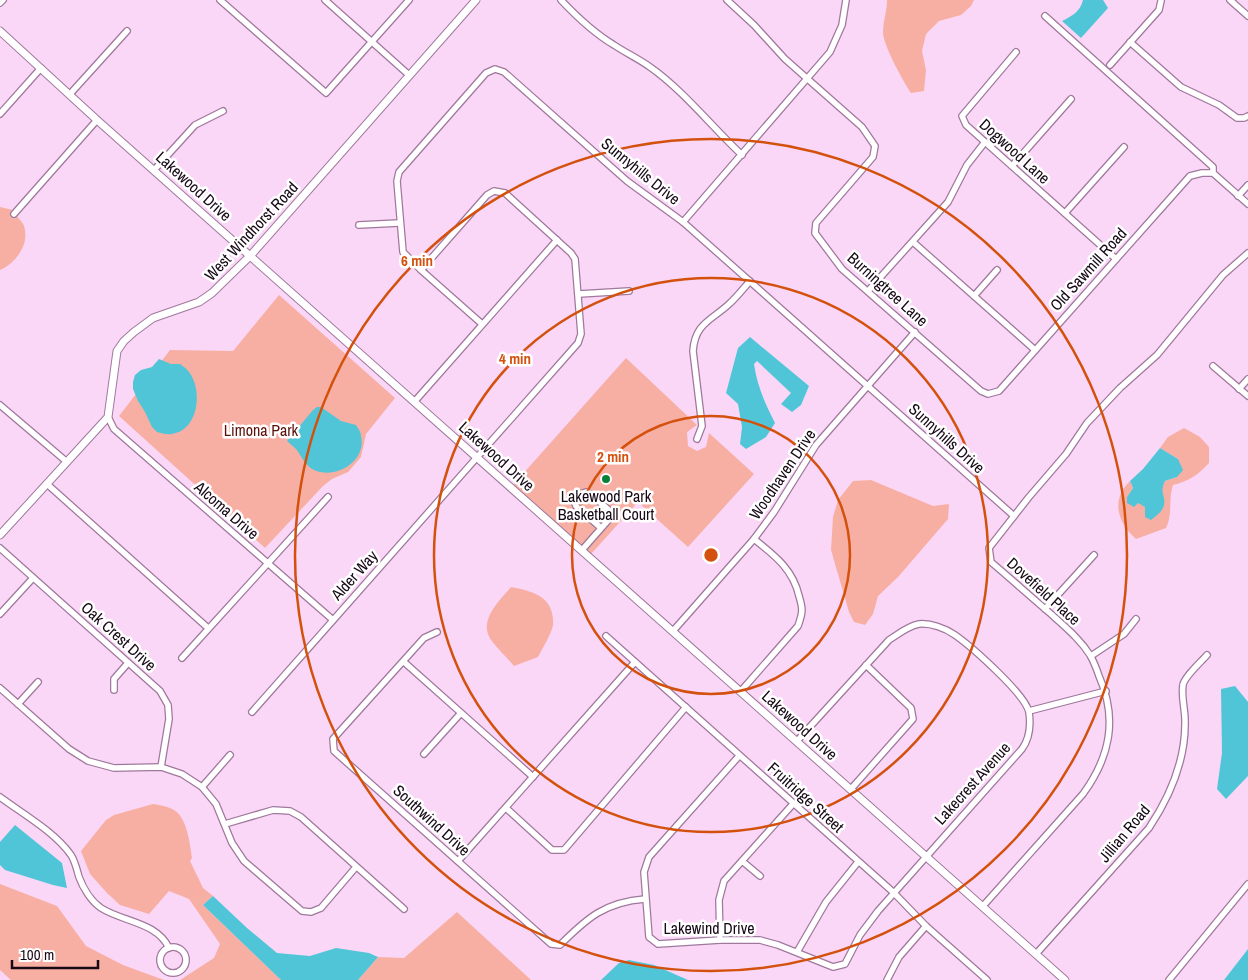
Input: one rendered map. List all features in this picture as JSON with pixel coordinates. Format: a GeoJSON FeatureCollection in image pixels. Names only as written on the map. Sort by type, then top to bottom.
{"type":"FeatureCollection","features":[{"type":"Feature","properties":{"kind":"street"},"geometry":{"type":"LineString","coordinates":[[0,3],[3,0]]}},
{"type":"Feature","properties":{"kind":"street"},"geometry":{"type":"LineString","coordinates":[[220,0],[326,93],[409,0]]}},
{"type":"Feature","properties":{"kind":"street"},"geometry":{"type":"LineString","coordinates":[[325,0],[409,75]]}},
{"type":"Feature","properties":{"kind":"street","name":"West Windhorst Road"},"geometry":{"type":"LineString","coordinates":[[108,417],[116,351],[124,341],[153,318],[199,302],[212,294],[251,255],[476,0]]}},
{"type":"Feature","properties":{"kind":"street"},"geometry":{"type":"LineString","coordinates":[[562,0],[589,27],[612,44],[650,67],[684,96],[742,155]]}},
{"type":"Feature","properties":{"kind":"street"},"geometry":{"type":"LineString","coordinates":[[726,0],[754,24],[785,59],[808,80]]}},
{"type":"Feature","properties":{"kind":"street"},"geometry":{"type":"LineString","coordinates":[[683,222],[808,80],[830,52],[842,25],[846,0]]}},
{"type":"Feature","properties":{"kind":"street"},"geometry":{"type":"LineString","coordinates":[[1110,65],[1159,10],[1161,0]]}},
{"type":"Feature","properties":{"kind":"street"},"geometry":{"type":"LineString","coordinates":[[1230,0],[1248,16]]}},
{"type":"Feature","properties":{"kind":"street"},"geometry":{"type":"LineString","coordinates":[[1045,16],[1213,167],[1213,173],[1248,204]]}},
{"type":"Feature","properties":{"kind":"street","name":"Lakewood Drive"},"geometry":{"type":"LineString","coordinates":[[0,31],[97,120],[1065,980]]}},
{"type":"Feature","properties":{"kind":"street"},"geometry":{"type":"LineString","coordinates":[[70,94],[127,31]]}},
{"type":"Feature","properties":{"kind":"street"},"geometry":{"type":"LineString","coordinates":[[1130,42],[1181,87],[1219,105],[1237,118],[1248,116]]}},
{"type":"Feature","properties":{"kind":"street","name":"Dogwood Lane"},"geometry":{"type":"LineString","coordinates":[[1016,52],[962,116],[966,125],[1116,259]]}},
{"type":"Feature","properties":{"kind":"street"},"geometry":{"type":"LineString","coordinates":[[0,114],[41,68]]}},
{"type":"Feature","properties":{"kind":"street","name":"Sunnyhills Drive"},"geometry":{"type":"LineString","coordinates":[[482,324],[403,252],[399,223],[397,181],[399,172],[486,73],[495,69],[504,72],[627,181],[683,222],[1014,516]]}},
{"type":"Feature","properties":{"kind":"street","name":"Burningtree Lane"},"geometry":{"type":"LineString","coordinates":[[808,80],[862,127],[875,146],[873,157],[816,223],[815,233],[842,269],[981,391],[988,394]]}},
{"type":"Feature","properties":{"kind":"street"},"geometry":{"type":"LineString","coordinates":[[1012,166],[1071,99]]}},
{"type":"Feature","properties":{"kind":"street"},"geometry":{"type":"LineString","coordinates":[[155,170],[195,125],[223,111]]}},
{"type":"Feature","properties":{"kind":"street"},"geometry":{"type":"LineString","coordinates":[[14,214],[97,120]]}},
{"type":"Feature","properties":{"kind":"street"},"geometry":{"type":"LineString","coordinates":[[868,291],[948,202],[967,165],[985,142]]}},
{"type":"Feature","properties":{"kind":"street"},"geometry":{"type":"LineString","coordinates":[[1065,213],[1124,147]]}},
{"type":"Feature","properties":{"kind":"street","name":"Old Sawmill Road"},"geometry":{"type":"LineString","coordinates":[[988,394],[999,391],[1190,176],[1213,173]]}},
{"type":"Feature","properties":{"kind":"street"},"geometry":{"type":"LineString","coordinates":[[1238,196],[1248,185]]}},
{"type":"Feature","properties":{"kind":"street","name":"Alder Way"},"geometry":{"type":"LineString","coordinates":[[252,712],[578,343],[581,334],[575,259],[571,253],[505,193],[494,191],[487,195],[421,270]]}},
{"type":"Feature","properties":{"kind":"street"},"geometry":{"type":"LineString","coordinates":[[359,225],[399,223]]}},
{"type":"Feature","properties":{"kind":"street"},"geometry":{"type":"LineString","coordinates":[[415,401],[557,240]]}},
{"type":"Feature","properties":{"kind":"street"},"geometry":{"type":"LineString","coordinates":[[913,242],[1035,350]]}},
{"type":"Feature","properties":{"kind":"street","name":"Dovefield Place"},"geometry":{"type":"LineString","coordinates":[[983,906],[1083,794],[1095,778],[1104,758],[1109,736],[1110,714],[1106,691],[1091,656],[1073,634],[991,562],[990,548],[1029,496],[1066,454],[1087,424],[1120,388],[1157,355],[1223,275],[1248,253]]}},
{"type":"Feature","properties":{"kind":"street"},"geometry":{"type":"LineString","coordinates":[[974,296],[996,270]]}},
{"type":"Feature","properties":{"kind":"street"},"geometry":{"type":"LineString","coordinates":[[697,439],[702,426],[693,351],[694,339],[701,327],[728,304],[750,281]]}},
{"type":"Feature","properties":{"kind":"street"},"geometry":{"type":"LineString","coordinates":[[579,294],[629,291]]}},
{"type":"Feature","properties":{"kind":"street","name":"Woodhaven Drive"},"geometry":{"type":"LineString","coordinates":[[673,631],[754,539],[774,512],[816,445],[915,332]]}},
{"type":"Feature","properties":{"kind":"street"},"geometry":{"type":"LineString","coordinates":[[1213,366],[1248,396]]}},
{"type":"Feature","properties":{"kind":"street"},"geometry":{"type":"LineString","coordinates":[[1239,389],[1248,379]]}},
{"type":"Feature","properties":{"kind":"street"},"geometry":{"type":"LineString","coordinates":[[0,405],[67,462]]}},
{"type":"Feature","properties":{"kind":"street"},"geometry":{"type":"LineString","coordinates":[[0,535],[108,417]]}},
{"type":"Feature","properties":{"kind":"street","name":"Alcoma Drive"},"geometry":{"type":"LineString","coordinates":[[108,417],[114,429],[333,620]]}},
{"type":"Feature","properties":{"kind":"street"},"geometry":{"type":"LineString","coordinates":[[47,484],[208,628]]}},
{"type":"Feature","properties":{"kind":"street"},"geometry":{"type":"LineString","coordinates":[[582,550],[612,516],[612,513],[592,495],[586,492],[580,494],[574,501],[576,506],[601,528]]}},
{"type":"Feature","properties":{"kind":"street"},"geometry":{"type":"LineString","coordinates":[[182,658],[328,497]]}},
{"type":"Feature","properties":{"kind":"street"},"geometry":{"type":"LineString","coordinates":[[741,691],[798,626],[803,612],[797,588],[789,571],[779,558],[754,539]]}},
{"type":"Feature","properties":{"kind":"street","name":"Oak Crest Drive"},"geometry":{"type":"LineString","coordinates":[[0,548],[160,691],[168,705],[169,718],[161,767]]}},
{"type":"Feature","properties":{"kind":"street"},"geometry":{"type":"LineString","coordinates":[[1045,609],[1094,555]]}},
{"type":"Feature","properties":{"kind":"street"},"geometry":{"type":"LineString","coordinates":[[0,614],[33,578]]}},
{"type":"Feature","properties":{"kind":"street"},"geometry":{"type":"LineString","coordinates":[[1091,656],[1124,634],[1136,619]]}},
{"type":"Feature","properties":{"kind":"street"},"geometry":{"type":"LineString","coordinates":[[797,740],[889,640],[902,630],[919,624],[937,625],[955,634],[1014,688],[1024,700],[1029,711],[1106,691]]}},
{"type":"Feature","properties":{"kind":"street","name":"Southwind Drive"},"geometry":{"type":"LineString","coordinates":[[437,632],[424,638],[334,739],[334,751],[551,944],[560,945],[582,922],[604,909],[627,900],[645,899]]}},
{"type":"Feature","properties":{"kind":"street","name":"Fruitridge Street"},"geometry":{"type":"LineString","coordinates":[[606,636],[893,892],[926,926],[987,980]]}},
{"type":"Feature","properties":{"kind":"street","name":"Jillian Road"},"geometry":{"type":"LineString","coordinates":[[1036,954],[1148,828],[1163,806],[1176,778],[1184,749],[1186,721],[1183,685],[1186,678],[1207,656]]}},
{"type":"Feature","properties":{"kind":"street"},"geometry":{"type":"LineString","coordinates":[[404,662],[533,777]]}},
{"type":"Feature","properties":{"kind":"street"},"geometry":{"type":"LineString","coordinates":[[458,861],[635,662]]}},
{"type":"Feature","properties":{"kind":"street"},"geometry":{"type":"LineString","coordinates":[[114,690],[114,679],[128,663]]}},
{"type":"Feature","properties":{"kind":"street"},"geometry":{"type":"LineString","coordinates":[[851,789],[913,719],[911,708],[866,665]]}},
{"type":"Feature","properties":{"kind":"street"},"geometry":{"type":"LineString","coordinates":[[18,704],[38,682]]}},
{"type":"Feature","properties":{"kind":"street"},"geometry":{"type":"LineString","coordinates":[[0,688],[69,749],[88,761],[114,768],[161,767],[182,774],[202,787],[216,804],[232,843],[244,861],[302,911],[311,912],[320,908],[356,867]]}},
{"type":"Feature","properties":{"kind":"street"},"geometry":{"type":"LineString","coordinates":[[506,808],[552,850],[564,850],[686,707]]}},
{"type":"Feature","properties":{"kind":"street","name":"Lakecrest Avenue"},"geometry":{"type":"LineString","coordinates":[[926,856],[1022,749],[1028,740],[1030,731],[1029,711]]}},
{"type":"Feature","properties":{"kind":"street"},"geometry":{"type":"LineString","coordinates":[[424,754],[461,713]]}},
{"type":"Feature","properties":{"kind":"street"},"geometry":{"type":"LineString","coordinates":[[202,787],[230,755]]}},
{"type":"Feature","properties":{"kind":"street","name":"Lakewind Drive"},"geometry":{"type":"LineString","coordinates":[[739,756],[649,857],[644,872],[645,899],[649,937],[658,944],[720,940],[760,940],[797,952],[833,967],[845,964],[860,935],[893,892],[926,856]]}},
{"type":"Feature","properties":{"kind":"street"},"geometry":{"type":"LineString","coordinates":[[0,797],[62,844],[73,857],[87,893],[100,907],[117,916],[146,926],[166,942],[169,948]]}},
{"type":"Feature","properties":{"kind":"street"},"geometry":{"type":"LineString","coordinates":[[720,940],[719,900],[724,881],[793,804]]}},
{"type":"Feature","properties":{"kind":"street"},"geometry":{"type":"LineString","coordinates":[[225,824],[273,810],[290,811],[301,817],[404,909]]}},
{"type":"Feature","properties":{"kind":"street"},"geometry":{"type":"LineString","coordinates":[[742,861],[760,876]]}},
{"type":"Feature","properties":{"kind":"street"},"geometry":{"type":"LineString","coordinates":[[797,952],[826,902],[858,862]]}},
{"type":"Feature","properties":{"kind":"street"},"geometry":{"type":"LineString","coordinates":[[1169,980],[1248,884]]}},
{"type":"Feature","properties":{"kind":"street"},"geometry":{"type":"LineString","coordinates":[[886,980],[899,957],[926,926]]}},
{"type":"Feature","properties":{"kind":"street"},"geometry":{"type":"LineString","coordinates":[[173,947],[181,950],[186,957],[185,966],[179,972],[167,971],[161,965],[162,953],[169,948],[173,947]]}},
{"type":"Feature","properties":{"kind":"green space"},"geometry":{"type":"Polygon","coordinates":[[[887,0],[974,0],[971,6],[961,15],[939,21],[926,34],[922,51],[926,70],[924,91],[911,93],[886,45],[883,32],[887,0]]]}},
{"type":"Feature","properties":{"kind":"green space"},"geometry":{"type":"Polygon","coordinates":[[[0,207],[13,210],[10,214],[15,219],[17,216],[23,225],[25,239],[16,258],[0,270],[0,207]]]}},
{"type":"Feature","properties":{"kind":"green space","name":"Limona Park"},"geometry":{"type":"Polygon","coordinates":[[[279,295],[395,398],[366,434],[361,457],[348,472],[332,479],[323,486],[265,548],[119,416],[170,350],[233,351],[279,295]]]}},
{"type":"Feature","properties":{"kind":"green space"},"geometry":{"type":"Polygon","coordinates":[[[626,358],[697,425],[687,432],[688,446],[697,451],[706,447],[709,433],[754,474],[688,547],[638,502],[591,554],[513,485],[626,358]]]}},
{"type":"Feature","properties":{"kind":"green space"},"geometry":{"type":"Polygon","coordinates":[[[1184,428],[1200,437],[1209,447],[1209,463],[1193,477],[1173,485],[1166,528],[1136,539],[1121,519],[1118,503],[1120,496],[1130,481],[1133,488],[1127,497],[1146,507],[1164,505],[1161,489],[1165,481],[1177,477],[1178,459],[1160,448],[1168,437],[1184,428]]]}},
{"type":"Feature","properties":{"kind":"green space"},"geometry":{"type":"Polygon","coordinates":[[[871,480],[933,506],[949,504],[948,519],[898,577],[878,596],[873,614],[865,625],[854,622],[849,612],[831,550],[833,517],[838,500],[853,481],[871,480]]]}},
{"type":"Feature","properties":{"kind":"green space"},"geometry":{"type":"Polygon","coordinates":[[[511,587],[534,593],[541,597],[553,615],[553,625],[549,637],[538,657],[514,666],[489,637],[487,629],[487,622],[494,607],[511,587]]]}},
{"type":"Feature","properties":{"kind":"green space"},"geometry":{"type":"Polygon","coordinates":[[[153,804],[165,806],[177,812],[184,823],[189,838],[192,858],[190,861],[203,888],[213,896],[203,905],[281,980],[180,980],[214,958],[220,944],[189,899],[169,891],[149,914],[120,905],[90,874],[81,851],[106,820],[114,815],[153,804]]]}},
{"type":"Feature","properties":{"kind":"green space"},"geometry":{"type":"Polygon","coordinates":[[[0,884],[57,906],[86,946],[123,965],[164,980],[11,980],[0,970],[0,884]]]}},
{"type":"Feature","properties":{"kind":"green space"},"geometry":{"type":"Polygon","coordinates":[[[457,912],[531,980],[358,980],[378,957],[404,958],[457,912]]]}},
{"type":"Feature","properties":{"kind":"water"},"geometry":{"type":"Polygon","coordinates":[[[1083,0],[1103,0],[1108,8],[1081,38],[1062,21],[1078,11],[1083,0]]]}},
{"type":"Feature","properties":{"kind":"water"},"geometry":{"type":"Polygon","coordinates":[[[750,337],[809,386],[801,405],[792,412],[781,404],[791,393],[757,361],[754,364],[765,402],[775,423],[766,437],[746,449],[740,444],[742,427],[738,404],[726,393],[738,348],[750,337]]]}},
{"type":"Feature","properties":{"kind":"water"},"geometry":{"type":"Polygon","coordinates":[[[159,359],[171,364],[180,364],[184,367],[193,380],[196,389],[196,408],[193,417],[181,431],[172,434],[157,432],[152,427],[133,389],[135,375],[141,370],[152,367],[159,359]]]}},
{"type":"Feature","properties":{"kind":"water"},"geometry":{"type":"Polygon","coordinates":[[[317,407],[321,407],[341,421],[356,425],[360,433],[362,445],[359,453],[355,460],[340,470],[323,472],[314,470],[308,466],[296,449],[287,441],[317,407]]]}},
{"type":"Feature","properties":{"kind":"water"},"geometry":{"type":"Polygon","coordinates":[[[1160,448],[1178,459],[1183,470],[1177,477],[1165,481],[1163,507],[1151,520],[1145,517],[1145,507],[1138,503],[1134,507],[1127,503],[1127,497],[1133,488],[1130,481],[1143,469],[1160,448]]]}},
{"type":"Feature","properties":{"kind":"water"},"geometry":{"type":"Polygon","coordinates":[[[1235,686],[1248,702],[1248,776],[1226,799],[1217,789],[1222,753],[1221,689],[1235,686]]]}},
{"type":"Feature","properties":{"kind":"water"},"geometry":{"type":"Polygon","coordinates":[[[15,825],[62,863],[67,888],[5,870],[0,865],[0,842],[15,825]]]}},
{"type":"Feature","properties":{"kind":"water"},"geometry":{"type":"Polygon","coordinates":[[[213,896],[277,953],[310,956],[336,948],[369,953],[378,957],[358,980],[281,980],[203,905],[213,896]]]}},
{"type":"Feature","properties":{"kind":"water"},"geometry":{"type":"Polygon","coordinates":[[[1248,949],[1248,980],[1224,980],[1248,949]]]}},
{"type":"Feature","properties":{"kind":"water"},"geometry":{"type":"Polygon","coordinates":[[[629,960],[654,965],[688,980],[601,980],[619,963],[629,960]]]}},
{"type":"Feature","properties":{"kind":"place","name":"Lakewood Park Basketball Court"},"geometry":{"type":"Point","coordinates":[606,479]}}]}
